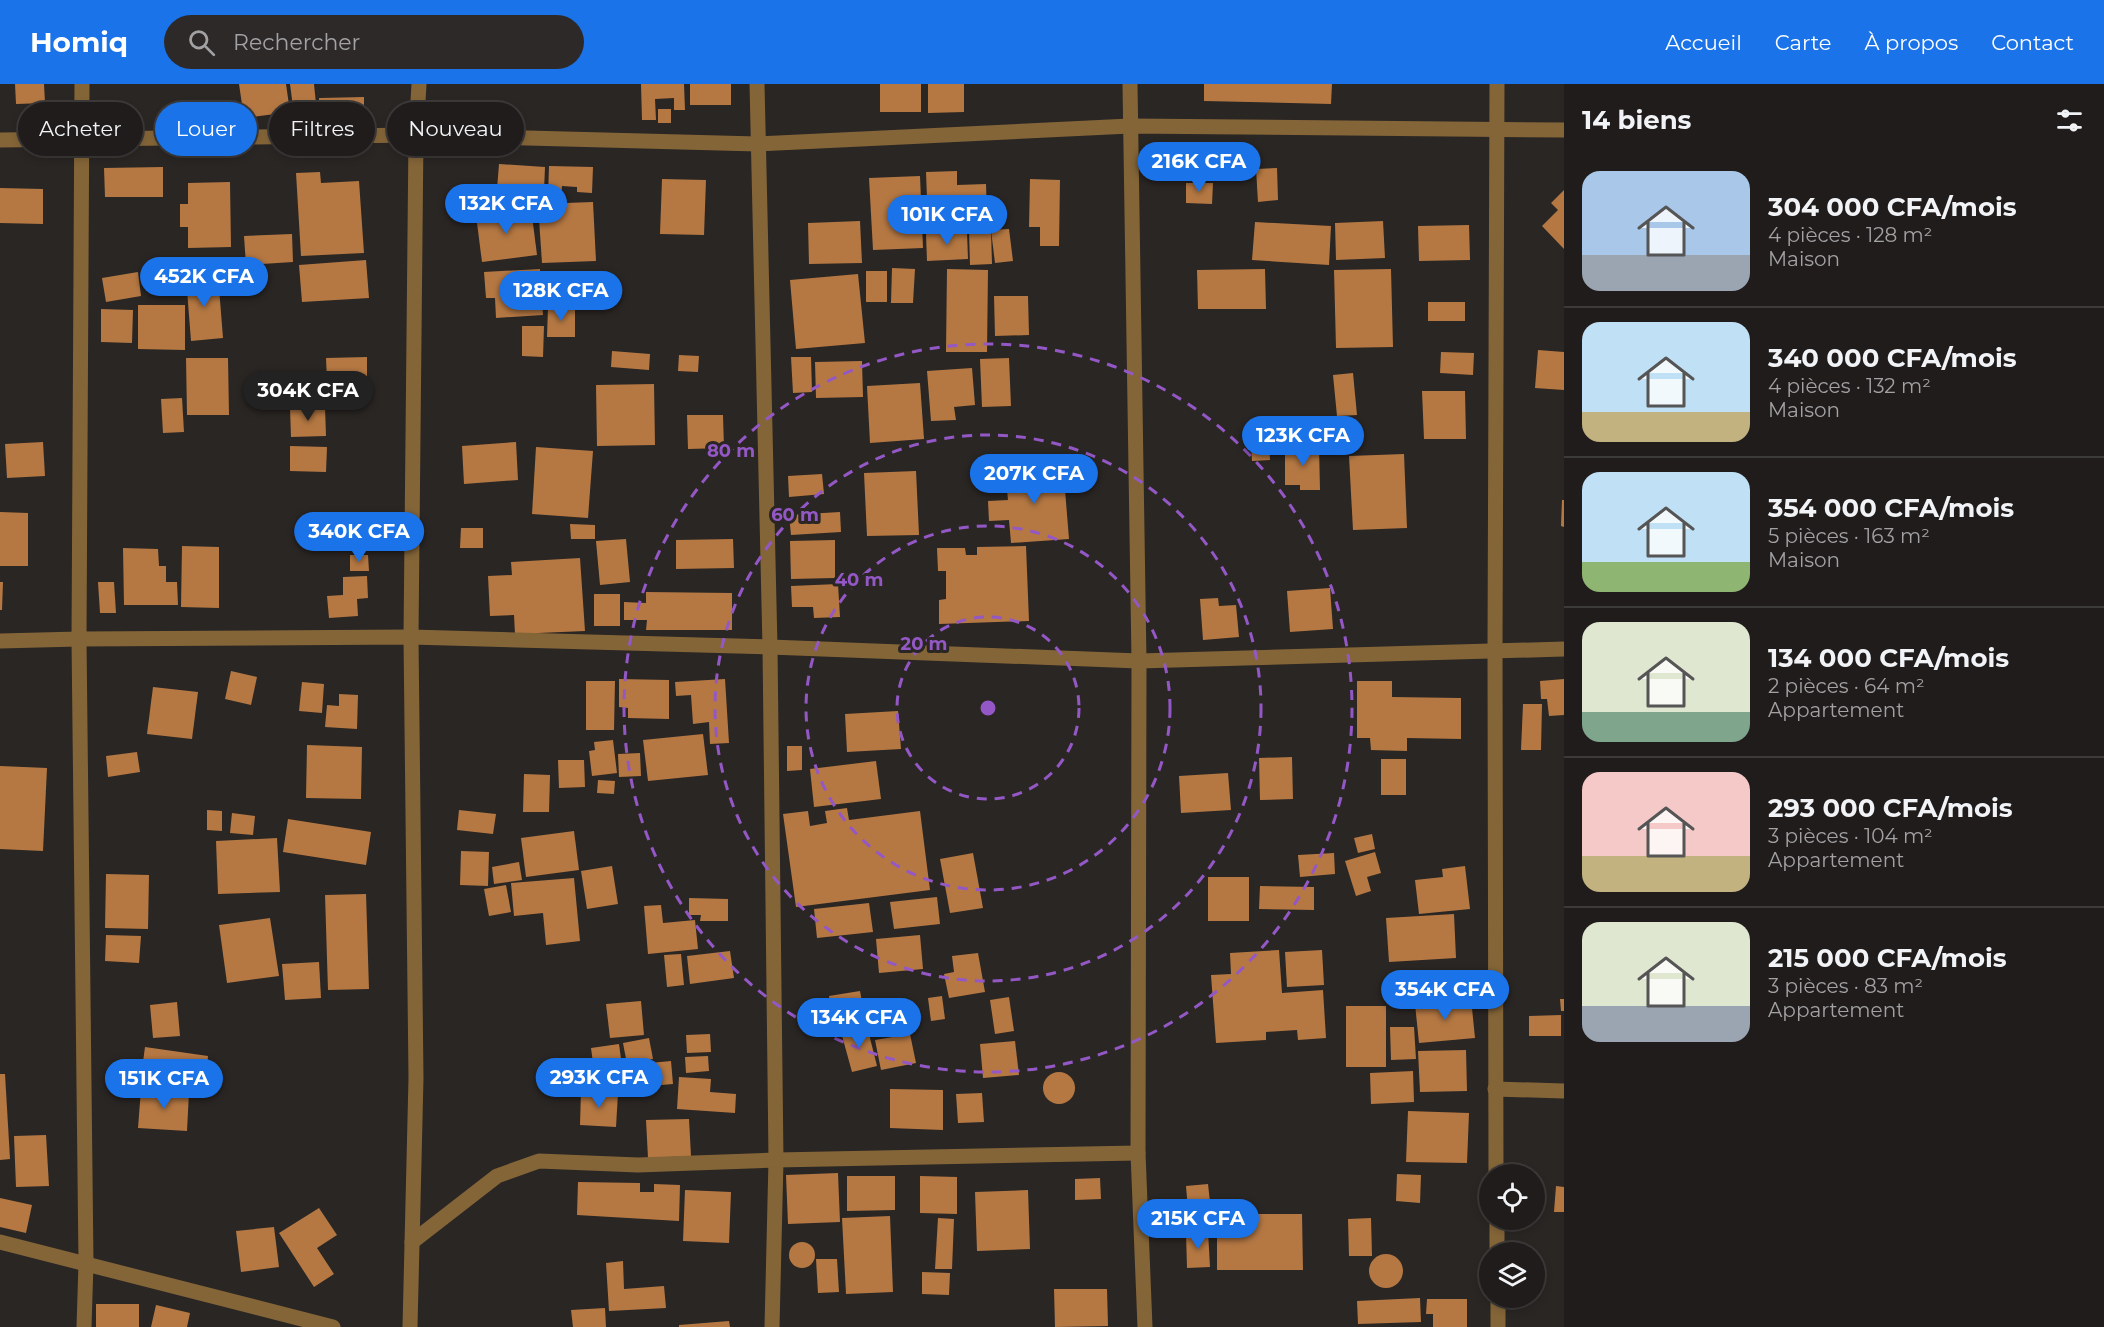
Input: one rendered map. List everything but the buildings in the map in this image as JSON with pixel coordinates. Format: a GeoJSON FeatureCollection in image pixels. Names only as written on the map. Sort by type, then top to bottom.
{"type":"FeatureCollection","features":[{"type":"Feature","properties":{"kind":"street"},"geometry":{"type":"LineString","coordinates":[[82,84],[82,102]]}},
{"type":"Feature","properties":{"kind":"street"},"geometry":{"type":"LineString","coordinates":[[418,102],[419,84]]}},
{"type":"Feature","properties":{"kind":"street"},"geometry":{"type":"LineString","coordinates":[[757,84],[770,647],[776,1160],[772,1327]]}},
{"type":"Feature","properties":{"kind":"street"},"geometry":{"type":"LineString","coordinates":[[1130,84],[1139,661],[1138,1153],[1145,1327]]}},
{"type":"Feature","properties":{"kind":"street"},"geometry":{"type":"LineString","coordinates":[[1496,1164],[1497,84]]}},
{"type":"Feature","properties":{"kind":"street"},"geometry":{"type":"LineString","coordinates":[[524,138],[758,144],[1130,126],[1564,130]]}},
{"type":"Feature","properties":{"kind":"street"},"geometry":{"type":"LineString","coordinates":[[143,138],[387,135]]}},
{"type":"Feature","properties":{"kind":"street"},"geometry":{"type":"LineString","coordinates":[[0,140],[18,140]]}},
{"type":"Feature","properties":{"kind":"street"},"geometry":{"type":"LineString","coordinates":[[82,156],[79,639],[86,1263],[84,1327]]}},
{"type":"Feature","properties":{"kind":"street"},"geometry":{"type":"LineString","coordinates":[[410,1327],[416,1078],[411,637],[416,156]]}},
{"type":"Feature","properties":{"kind":"street"},"geometry":{"type":"LineString","coordinates":[[0,641],[411,637],[770,647],[1139,661],[1564,649]]}},
{"type":"Feature","properties":{"kind":"street"},"geometry":{"type":"LineString","coordinates":[[1495,1089],[1564,1091]]}},
{"type":"Feature","properties":{"kind":"street"},"geometry":{"type":"LineString","coordinates":[[412,1242],[497,1176],[539,1161],[638,1166],[776,1160],[1138,1153]]}},
{"type":"Feature","properties":{"kind":"street"},"geometry":{"type":"LineString","coordinates":[[0,1242],[333,1327]]}},
{"type":"Feature","properties":{"kind":"street"},"geometry":{"type":"LineString","coordinates":[[1498,1308],[1498,1327]]}}]}
